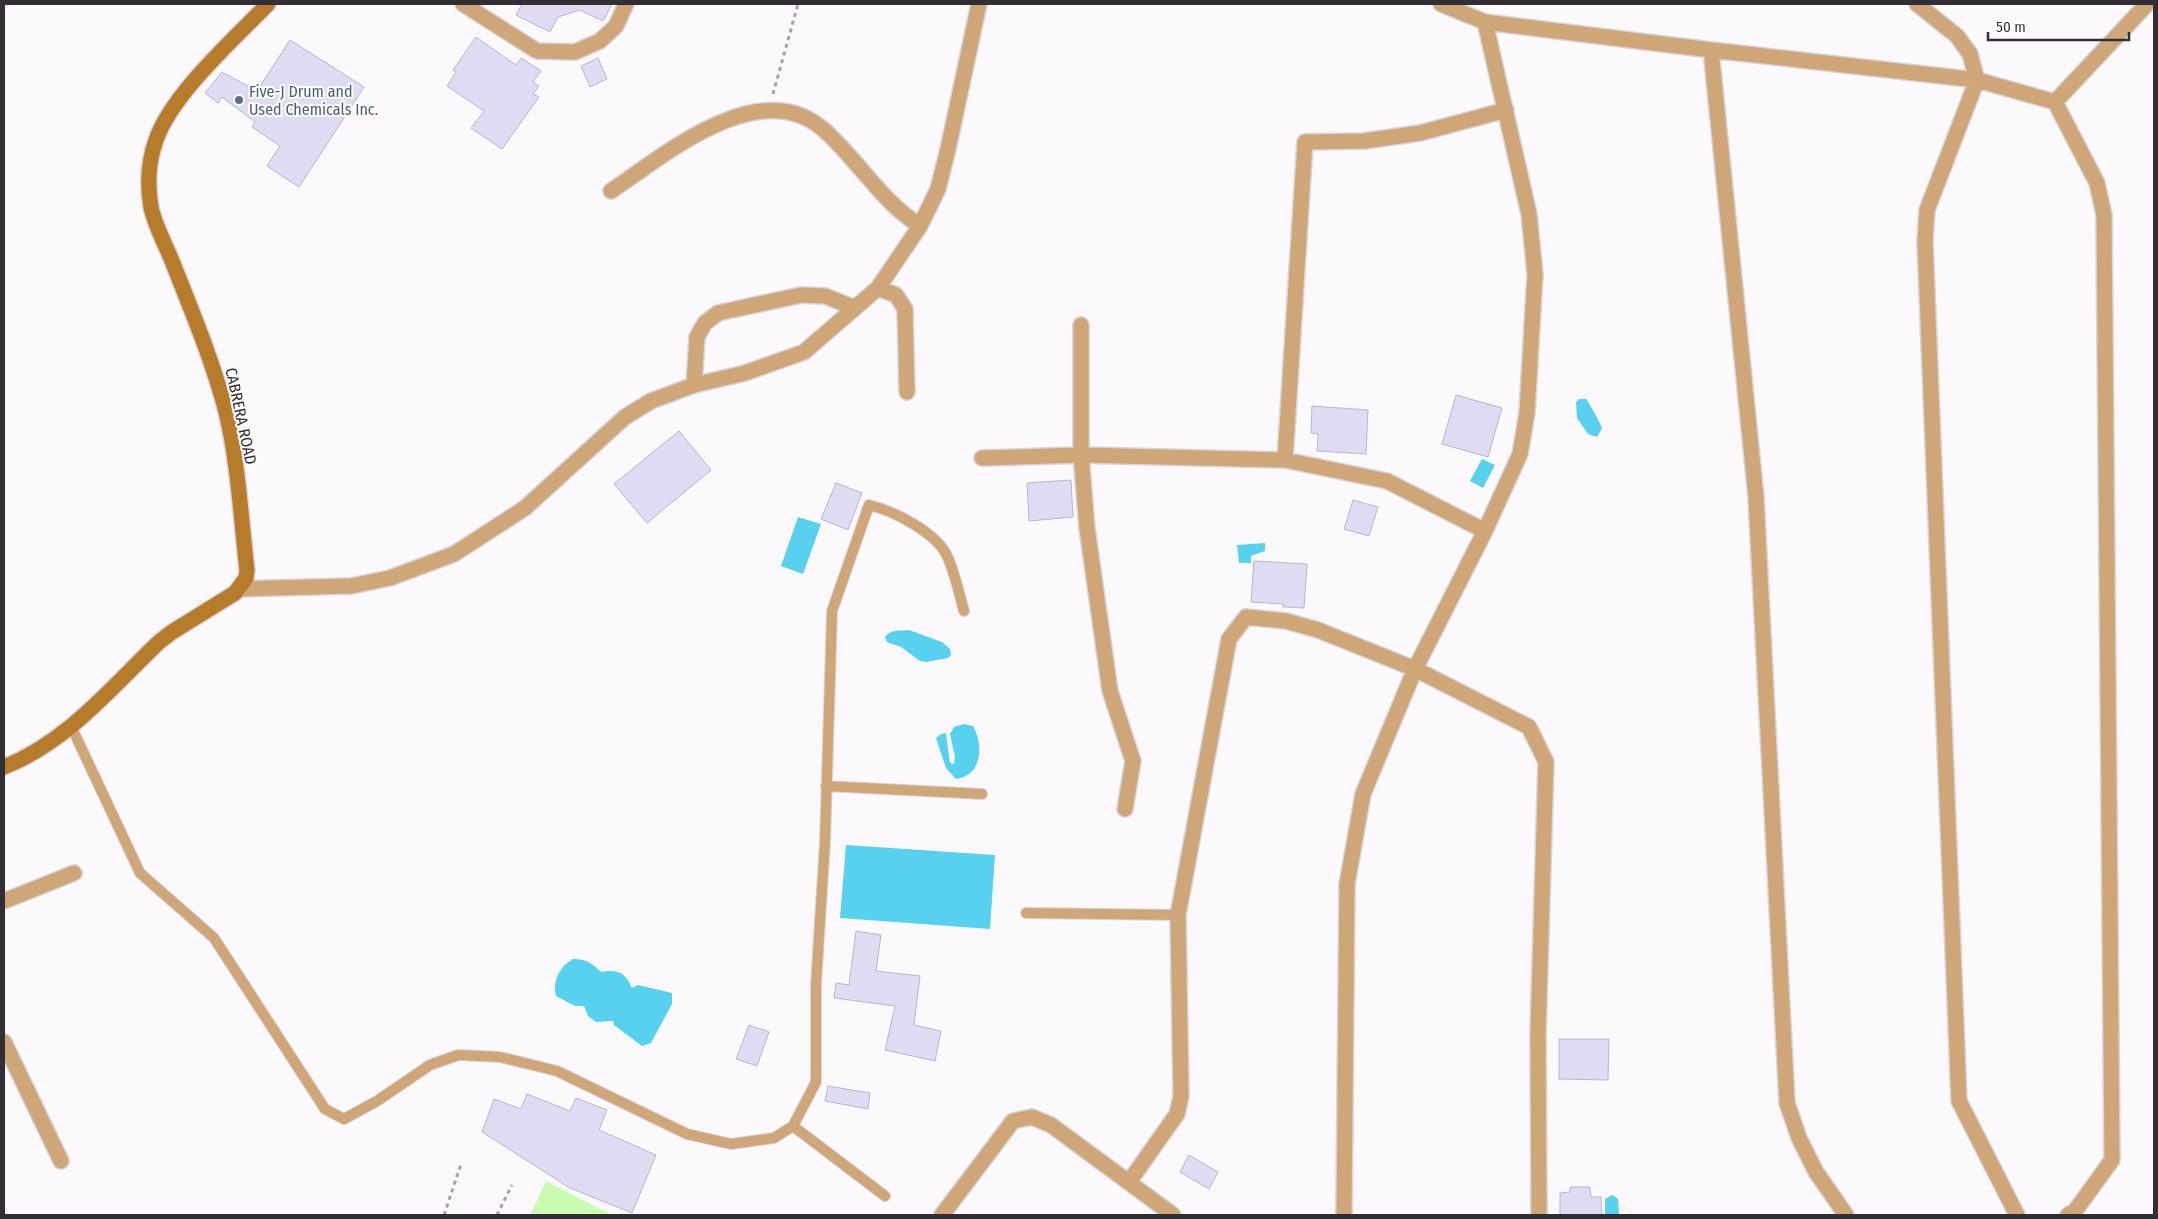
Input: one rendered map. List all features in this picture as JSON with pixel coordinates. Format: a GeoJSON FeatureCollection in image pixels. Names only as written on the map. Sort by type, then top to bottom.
{"type":"FeatureCollection","features":[{"type":"Feature","properties":{"kind":"main road","name":"CABRERA ROAD"},"geometry":{"type":"LineString","coordinates":[[239,589],[246,578],[247,570],[226,414],[210,358],[151,208],[148,181],[150,158],[156,139],[172,109],[202,72],[268,4]]}},
{"type":"Feature","properties":{"kind":"main road"},"geometry":{"type":"LineString","coordinates":[[4,767],[41,749],[71,726],[159,642],[239,589]]}},
{"type":"Feature","properties":{"kind":"street"},"geometry":{"type":"LineString","coordinates":[[462,4],[537,51],[575,52],[600,41],[616,26],[626,4]]}},
{"type":"Feature","properties":{"kind":"street"},"geometry":{"type":"LineString","coordinates":[[239,589],[351,586],[390,578],[454,554],[525,508],[625,417],[650,401],[694,385],[746,374],[804,352],[878,288],[920,226],[940,181],[979,4]]}},
{"type":"Feature","properties":{"kind":"street"},"geometry":{"type":"LineString","coordinates":[[1441,4],[1485,22],[1977,80],[2055,102],[2097,183],[2104,225],[2112,1160],[2075,1211],[2068,1215]]}},
{"type":"Feature","properties":{"kind":"street"},"geometry":{"type":"LineString","coordinates":[[1917,4],[1958,36],[1970,54],[1977,80],[1927,210],[1926,241],[1959,1101],[2017,1215]]}},
{"type":"Feature","properties":{"kind":"street"},"geometry":{"type":"LineString","coordinates":[[2055,102],[2147,4]]}},
{"type":"Feature","properties":{"kind":"street"},"geometry":{"type":"LineString","coordinates":[[1344,1215],[1348,884],[1363,794],[1416,669],[1520,454],[1527,413],[1534,284],[1529,214],[1485,22]]}},
{"type":"Feature","properties":{"kind":"street"},"geometry":{"type":"LineString","coordinates":[[1711,50],[1756,497],[1787,1103],[1799,1138],[1816,1172],[1846,1215]]}},
{"type":"Feature","properties":{"kind":"street"},"geometry":{"type":"LineString","coordinates":[[611,191],[707,128],[737,116],[769,109],[800,115],[823,129],[888,201],[920,226]]}},
{"type":"Feature","properties":{"kind":"street"},"geometry":{"type":"LineString","coordinates":[[1285,460],[1305,142],[1364,141],[1420,133],[1506,110]]}},
{"type":"Feature","properties":{"kind":"street"},"geometry":{"type":"LineString","coordinates":[[878,288],[896,295],[905,309],[907,392]]}},
{"type":"Feature","properties":{"kind":"street"},"geometry":{"type":"LineString","coordinates":[[694,385],[697,337],[706,323],[718,313],[801,295],[824,296],[856,308]]}},
{"type":"Feature","properties":{"kind":"street"},"geometry":{"type":"LineString","coordinates":[[1081,325],[1081,455],[1087,528],[1110,691],[1134,761],[1125,809]]}},
{"type":"Feature","properties":{"kind":"street"},"geometry":{"type":"LineString","coordinates":[[982,458],[1081,455],[1285,460],[1387,481],[1484,531]]}},
{"type":"Feature","properties":{"kind":"street"},"geometry":{"type":"LineString","coordinates":[[1129,1182],[1177,1114],[1180,1096],[1178,915],[1229,639],[1246,616],[1286,621],[1318,630],[1416,669],[1529,727],[1546,762],[1538,1034],[1539,1215]]}},
{"type":"Feature","properties":{"kind":"street"},"geometry":{"type":"LineString","coordinates":[[4,901],[74,872]]}},
{"type":"Feature","properties":{"kind":"street"},"geometry":{"type":"LineString","coordinates":[[4,1042],[61,1161]]}},
{"type":"Feature","properties":{"kind":"street"},"geometry":{"type":"LineString","coordinates":[[942,1215],[1012,1121],[1032,1117],[1051,1125],[1174,1215]]}},
{"type":"Feature","properties":{"kind":"lane"},"geometry":{"type":"LineString","coordinates":[[71,726],[140,873],[214,938],[325,1109],[344,1119],[377,1101],[430,1065],[458,1055],[500,1057],[557,1071],[687,1134],[731,1144],[774,1138],[793,1126],[816,1082],[816,984],[826,786],[832,610],[869,505],[884,508],[923,529],[940,546],[948,556],[964,610]]}},
{"type":"Feature","properties":{"kind":"lane"},"geometry":{"type":"LineString","coordinates":[[826,786],[982,794]]}},
{"type":"Feature","properties":{"kind":"lane"},"geometry":{"type":"LineString","coordinates":[[1026,913],[1178,915]]}},
{"type":"Feature","properties":{"kind":"lane"},"geometry":{"type":"LineString","coordinates":[[793,1126],[885,1196]]}},
{"type":"Feature","properties":{"kind":"path"},"geometry":{"type":"LineString","coordinates":[[769,109],[798,4]]}},
{"type":"Feature","properties":{"kind":"path"},"geometry":{"type":"LineString","coordinates":[[444,1215],[461,1164]]}},
{"type":"Feature","properties":{"kind":"path"},"geometry":{"type":"LineString","coordinates":[[497,1215],[512,1185]]}},
{"type":"Feature","properties":{"kind":"green space"},"geometry":{"type":"Polygon","coordinates":[[[546,1181],[612,1215],[530,1215],[546,1181]]]}},
{"type":"Feature","properties":{"kind":"water"},"geometry":{"type":"Polygon","coordinates":[[[1579,399],[1586,399],[1602,428],[1597,437],[1588,434],[1577,418],[1576,402],[1579,399]]]}},
{"type":"Feature","properties":{"kind":"water"},"geometry":{"type":"Polygon","coordinates":[[[1482,459],[1495,465],[1483,488],[1470,481],[1482,459]]]}},
{"type":"Feature","properties":{"kind":"water"},"geometry":{"type":"Polygon","coordinates":[[[798,517],[821,524],[803,574],[781,566],[798,517]]]}},
{"type":"Feature","properties":{"kind":"water"},"geometry":{"type":"Polygon","coordinates":[[[1265,543],[1265,551],[1251,556],[1251,563],[1239,563],[1237,545],[1265,543]]]}},
{"type":"Feature","properties":{"kind":"water"},"geometry":{"type":"Polygon","coordinates":[[[909,630],[942,642],[950,649],[951,655],[948,658],[926,662],[920,661],[901,647],[887,642],[885,637],[887,634],[909,630]]]}},
{"type":"Feature","properties":{"kind":"water"},"geometry":{"type":"Polygon","coordinates":[[[964,724],[973,726],[979,742],[978,758],[976,766],[971,772],[965,777],[956,779],[946,768],[936,738],[946,733],[950,763],[954,764],[955,757],[950,734],[954,727],[964,724]]]}},
{"type":"Feature","properties":{"kind":"water"},"geometry":{"type":"Polygon","coordinates":[[[846,845],[995,855],[990,929],[840,918],[846,845]]]}},
{"type":"Feature","properties":{"kind":"water"},"geometry":{"type":"Polygon","coordinates":[[[573,959],[589,962],[601,972],[612,971],[620,973],[627,978],[632,988],[638,985],[672,993],[672,1004],[651,1043],[642,1046],[614,1025],[613,1021],[596,1022],[588,1016],[584,1006],[575,1006],[556,996],[555,985],[558,974],[573,959]]]}},
{"type":"Feature","properties":{"kind":"water"},"geometry":{"type":"Polygon","coordinates":[[[1612,1195],[1618,1199],[1619,1214],[1605,1215],[1605,1199],[1612,1195]]]}},
{"type":"Feature","properties":{"kind":"building"},"geometry":{"type":"Polygon","coordinates":[[[522,4],[612,4],[603,21],[580,10],[558,17],[550,32],[516,15],[522,4]]]}},
{"type":"Feature","properties":{"kind":"building"},"geometry":{"type":"Polygon","coordinates":[[[476,37],[516,65],[521,58],[541,71],[533,82],[539,86],[533,94],[539,97],[502,149],[471,128],[484,111],[447,86],[456,72],[453,70],[476,37]]]}},
{"type":"Feature","properties":{"kind":"building"},"geometry":{"type":"Polygon","coordinates":[[[290,40],[364,87],[299,187],[267,166],[280,146],[252,127],[255,122],[222,97],[218,103],[205,93],[222,72],[257,91],[290,40]]]}},
{"type":"Feature","properties":{"kind":"building"},"geometry":{"type":"Polygon","coordinates":[[[598,58],[607,79],[590,87],[581,66],[598,58]]]}},
{"type":"Feature","properties":{"kind":"building"},"geometry":{"type":"Polygon","coordinates":[[[1456,395],[1502,408],[1488,457],[1442,444],[1456,395]]]}},
{"type":"Feature","properties":{"kind":"building"},"geometry":{"type":"Polygon","coordinates":[[[1312,406],[1368,410],[1366,454],[1317,451],[1318,434],[1311,433],[1312,406]]]}},
{"type":"Feature","properties":{"kind":"building"},"geometry":{"type":"Polygon","coordinates":[[[679,431],[711,470],[647,523],[614,484],[679,431]]]}},
{"type":"Feature","properties":{"kind":"building"},"geometry":{"type":"Polygon","coordinates":[[[1071,480],[1073,517],[1029,521],[1027,483],[1071,480]]]}},
{"type":"Feature","properties":{"kind":"building"},"geometry":{"type":"Polygon","coordinates":[[[836,483],[862,493],[848,530],[821,519],[836,483]]]}},
{"type":"Feature","properties":{"kind":"building"},"geometry":{"type":"Polygon","coordinates":[[[1353,500],[1378,507],[1369,536],[1344,529],[1353,500]]]}},
{"type":"Feature","properties":{"kind":"building"},"geometry":{"type":"Polygon","coordinates":[[[1254,561],[1307,564],[1304,608],[1283,607],[1283,604],[1251,602],[1254,561]]]}},
{"type":"Feature","properties":{"kind":"building"},"geometry":{"type":"Polygon","coordinates":[[[856,931],[881,935],[876,971],[920,976],[914,1025],[941,1031],[935,1061],[885,1050],[895,1006],[834,998],[836,983],[849,985],[856,931]]]}},
{"type":"Feature","properties":{"kind":"building"},"geometry":{"type":"Polygon","coordinates":[[[749,1025],[769,1032],[757,1066],[736,1059],[749,1025]]]}},
{"type":"Feature","properties":{"kind":"building"},"geometry":{"type":"Polygon","coordinates":[[[1559,1039],[1609,1039],[1608,1080],[1559,1079],[1559,1039]]]}},
{"type":"Feature","properties":{"kind":"building"},"geometry":{"type":"Polygon","coordinates":[[[828,1086],[870,1093],[868,1109],[825,1101],[828,1086]]]}},
{"type":"Feature","properties":{"kind":"building"},"geometry":{"type":"Polygon","coordinates":[[[527,1094],[570,1111],[576,1098],[607,1110],[599,1130],[656,1155],[632,1213],[570,1188],[482,1132],[494,1099],[521,1109],[527,1094]]]}},
{"type":"Feature","properties":{"kind":"building"},"geometry":{"type":"Polygon","coordinates":[[[1189,1155],[1218,1172],[1209,1189],[1180,1172],[1189,1155]]]}},
{"type":"Feature","properties":{"kind":"building"},"geometry":{"type":"Polygon","coordinates":[[[1570,1187],[1590,1187],[1591,1197],[1601,1197],[1602,1215],[1560,1215],[1560,1193],[1570,1192],[1570,1187]]]}},
{"type":"Feature","properties":{"kind":"place","name":"Five-J Drum and Used Chemicals Inc."},"geometry":{"type":"Point","coordinates":[239,100]}}]}
